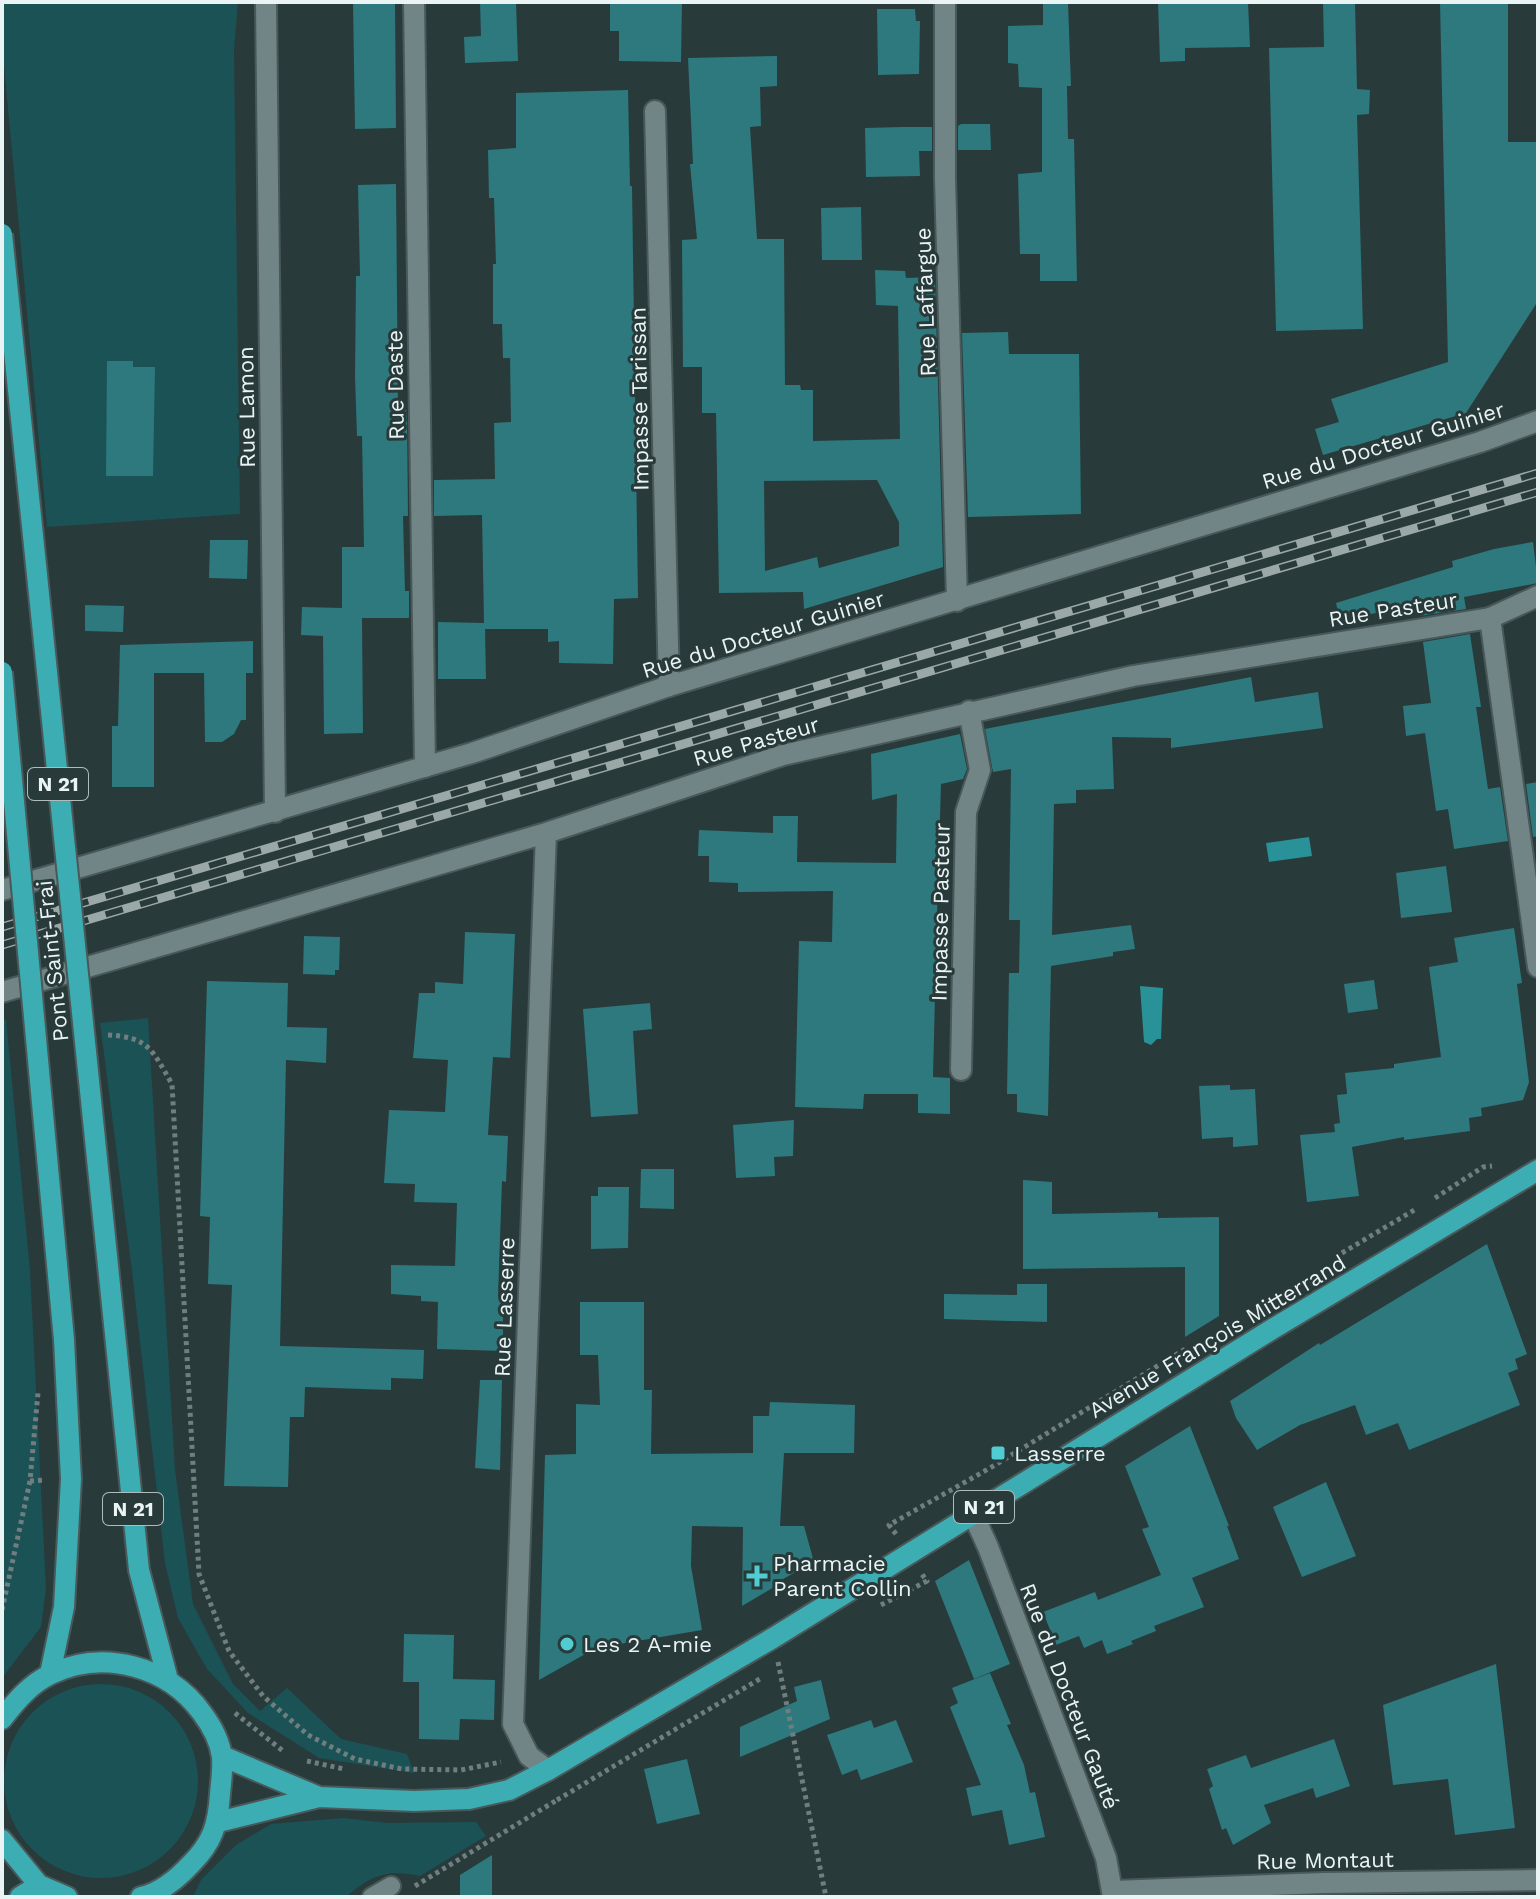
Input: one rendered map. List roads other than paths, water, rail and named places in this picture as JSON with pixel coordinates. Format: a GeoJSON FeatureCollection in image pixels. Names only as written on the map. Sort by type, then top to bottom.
{"type":"FeatureCollection","features":[{"type":"Feature","properties":{"kind":"main road","name":"Pont Saint-Frai"},"geometry":{"type":"LineString","coordinates":[[2,234],[139,1570],[168,1680]]}},
{"type":"Feature","properties":{"kind":"main road","name":"Pont Saint-Frai"},"geometry":{"type":"LineString","coordinates":[[2,672],[64,1340],[71,1479],[64,1607],[50,1674]]}},
{"type":"Feature","properties":{"kind":"main road","name":"Avenue François Mitterrand"},"geometry":{"type":"LineString","coordinates":[[319,1797],[414,1801],[469,1799],[509,1790],[548,1770],[773,1638],[1274,1328],[1538,1170]]}},
{"type":"Feature","properties":{"kind":"main road"},"geometry":{"type":"LineString","coordinates":[[2,1719],[20,1695],[50,1674],[89,1662],[130,1664],[168,1680],[193,1700],[211,1726],[222,1756],[218,1822],[203,1853],[168,1891],[141,1897]]}},
{"type":"Feature","properties":{"kind":"main road","name":"N 21"},"geometry":{"type":"LineString","coordinates":[[222,1756],[319,1797]]}},
{"type":"Feature","properties":{"kind":"main road","name":"N 21"},"geometry":{"type":"LineString","coordinates":[[218,1822],[319,1797]]}},
{"type":"Feature","properties":{"kind":"main road"},"geometry":{"type":"LineString","coordinates":[[2,1840],[39,1885],[67,1897]]}},
{"type":"Feature","properties":{"kind":"main road"},"geometry":{"type":"LineString","coordinates":[[20,1897],[39,1885]]}},
{"type":"Feature","properties":{"kind":"street","name":"Rue Lamon"},"geometry":{"type":"LineString","coordinates":[[266,2],[275,812]]}},
{"type":"Feature","properties":{"kind":"street","name":"Rue Daste"},"geometry":{"type":"LineString","coordinates":[[414,2],[425,767]]}},
{"type":"Feature","properties":{"kind":"street","name":"Rue Laffargue"},"geometry":{"type":"LineString","coordinates":[[945,2],[945,179],[957,601]]}},
{"type":"Feature","properties":{"kind":"street","name":"Impasse Tarissan"},"geometry":{"type":"LineString","coordinates":[[655,111],[669,686]]}},
{"type":"Feature","properties":{"kind":"street","name":"Rue du Docteur Guinier"},"geometry":{"type":"LineString","coordinates":[[2,890],[425,767],[669,686],[1480,442],[1538,421]]}},
{"type":"Feature","properties":{"kind":"street","name":"Rue Pasteur"},"geometry":{"type":"LineString","coordinates":[[2,992],[546,833],[783,755],[1133,676],[1490,618],[1538,596]]}},
{"type":"Feature","properties":{"kind":"street"},"geometry":{"type":"LineString","coordinates":[[1490,618],[1538,967]]}},
{"type":"Feature","properties":{"kind":"street","name":"Impasse Pasteur"},"geometry":{"type":"LineString","coordinates":[[961,1070],[966,812],[980,770],[969,711]]}},
{"type":"Feature","properties":{"kind":"street","name":"Rue Lasserre"},"geometry":{"type":"LineString","coordinates":[[546,833],[513,1724],[529,1756],[548,1770]]}},
{"type":"Feature","properties":{"kind":"street","name":"Rue du Docteur Gauté"},"geometry":{"type":"LineString","coordinates":[[973,1514],[1106,1858],[1114,1894]]}},
{"type":"Feature","properties":{"kind":"street","name":"Rue Montaut"},"geometry":{"type":"LineString","coordinates":[[1114,1894],[1324,1883],[1538,1880]]}},
{"type":"Feature","properties":{"kind":"lane"},"geometry":{"type":"LineString","coordinates":[[372,1897],[397,1890]]}},
{"type":"Feature","properties":{"kind":"railway"},"geometry":{"type":"LineString","coordinates":[[2,927],[1538,473]]}},
{"type":"Feature","properties":{"kind":"railway"},"geometry":{"type":"LineString","coordinates":[[2,945],[1538,492]]}},
{"type":"Feature","properties":{"kind":"place","name":"Lasserre"},"geometry":{"type":"Point","coordinates":[998,1453]}},
{"type":"Feature","properties":{"kind":"place","name":"Pharmacie Parent Collin"},"geometry":{"type":"Point","coordinates":[757,1576]}},
{"type":"Feature","properties":{"kind":"place","name":"Les 2 A-mie"},"geometry":{"type":"Point","coordinates":[567,1644]}}]}
